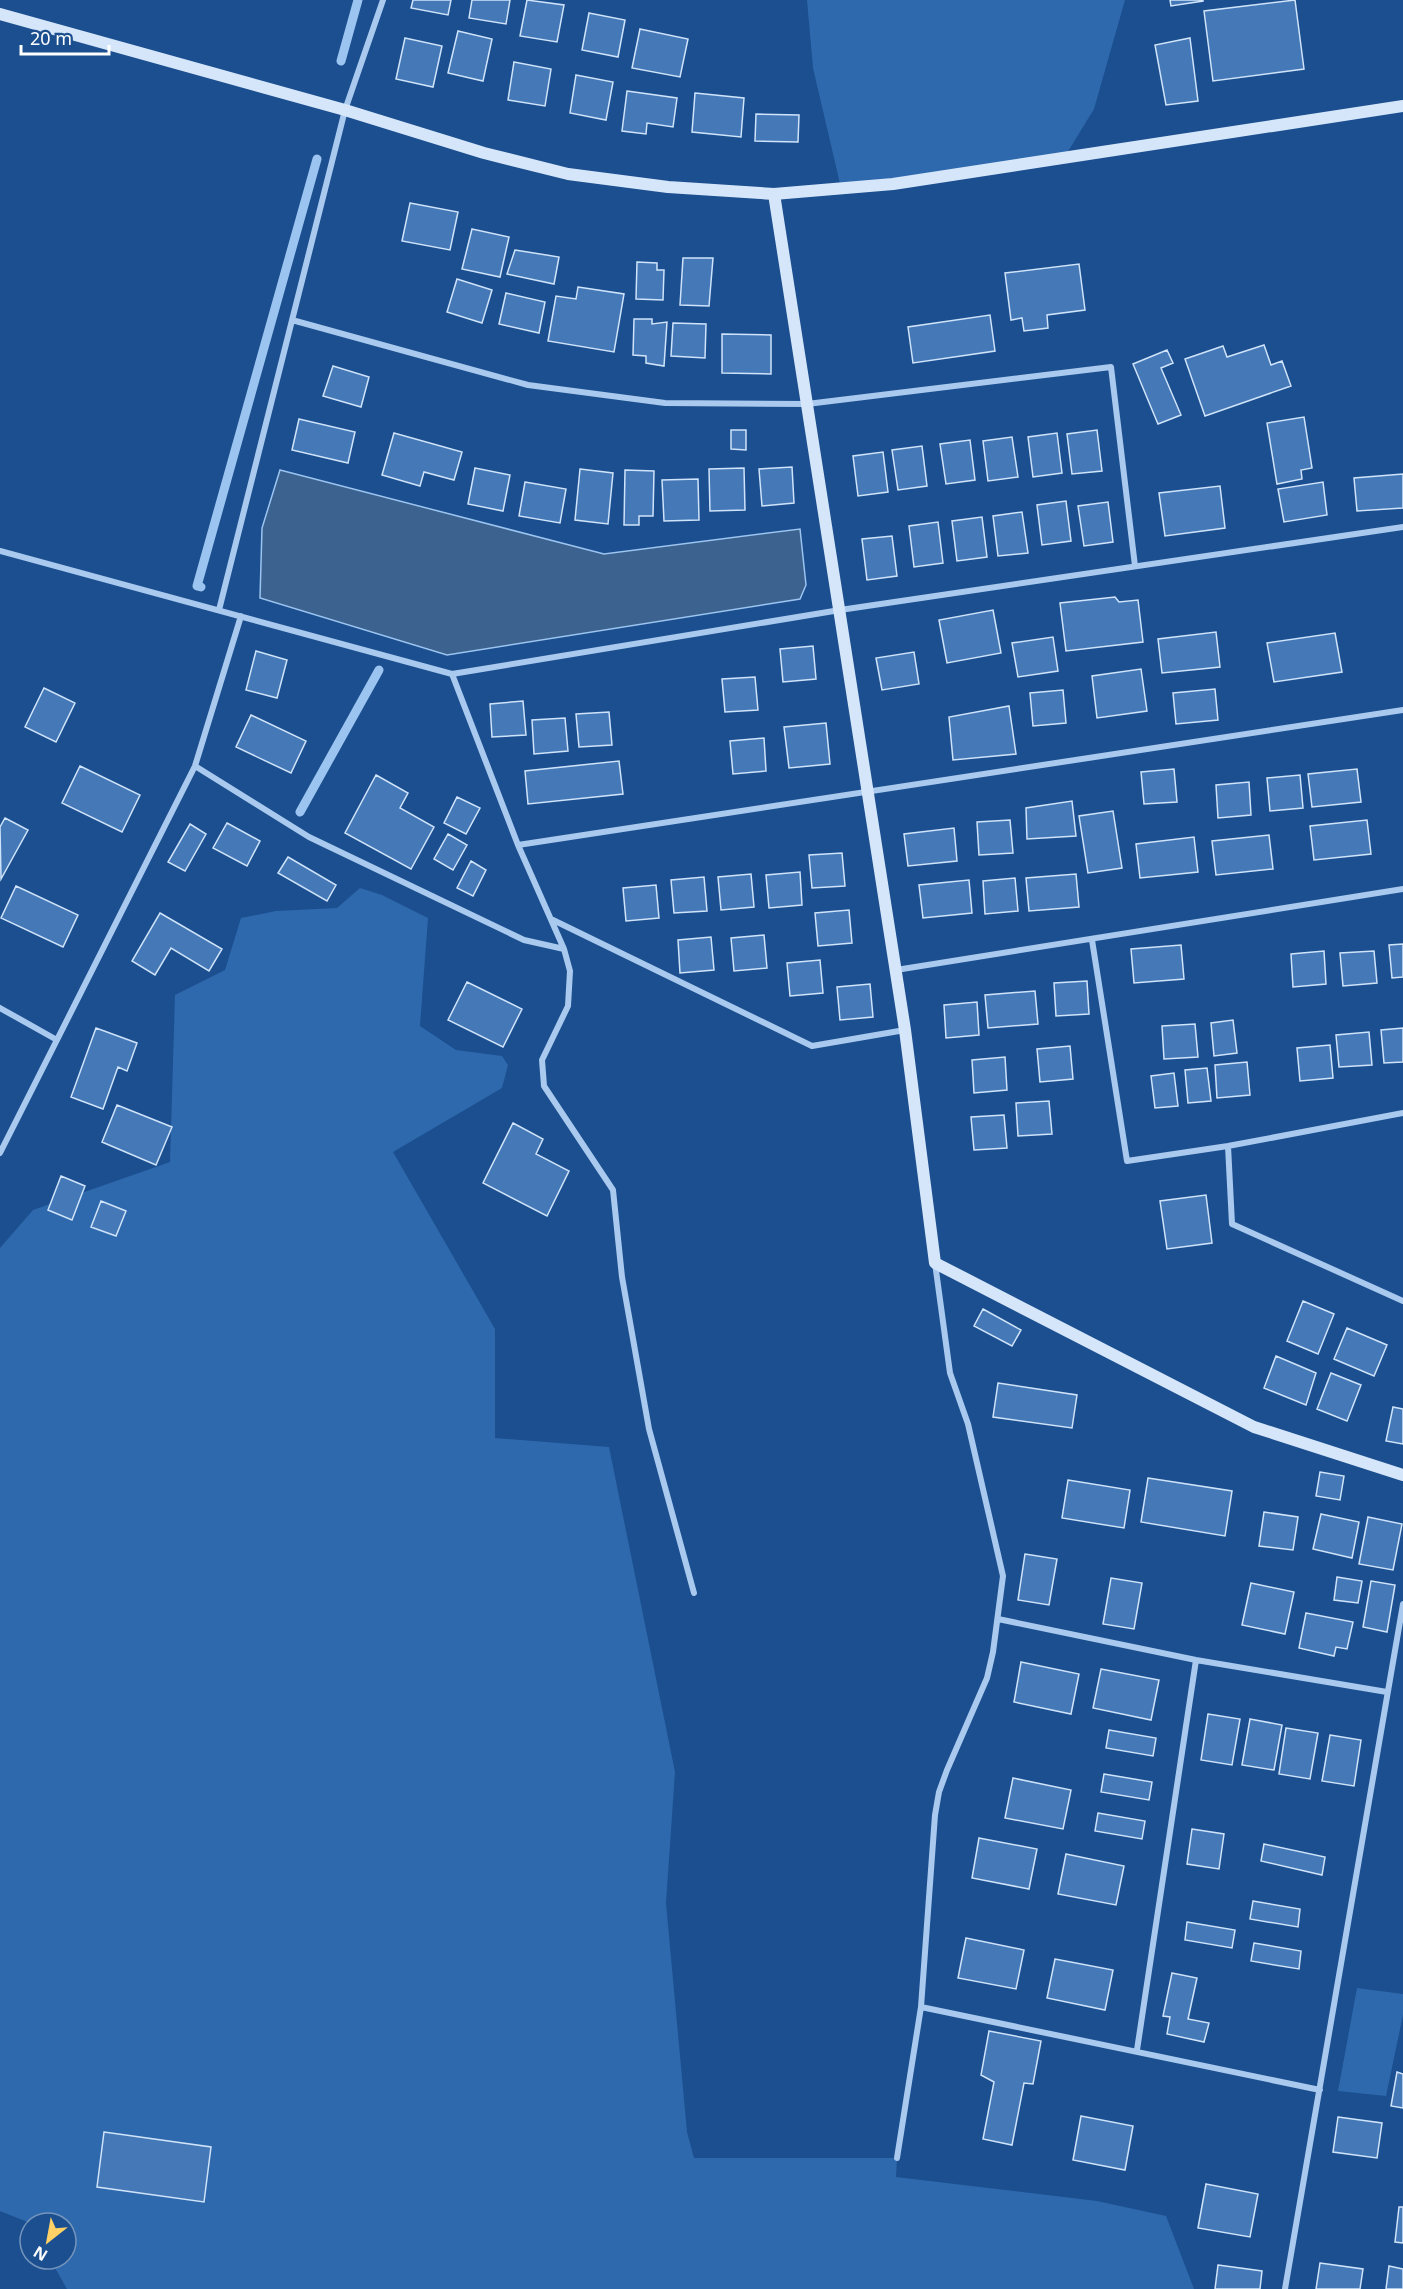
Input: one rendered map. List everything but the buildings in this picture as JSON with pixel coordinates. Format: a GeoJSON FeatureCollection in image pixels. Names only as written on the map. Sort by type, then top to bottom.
{"type":"FeatureCollection","features":[{"type":"Feature","properties":{"kind":"street"},"geometry":{"type":"LineString","coordinates":[[219,610],[345,110],[383,0]]}},
{"type":"Feature","properties":{"kind":"street"},"geometry":{"type":"LineString","coordinates":[[0,14],[345,110],[484,153],[568,174],[668,187],[774,194],[893,184],[1403,106]]}},
{"type":"Feature","properties":{"kind":"street"},"geometry":{"type":"LineString","coordinates":[[774,194],[905,1030],[950,1373],[968,1424],[1003,1576],[987,1678],[939,1792],[935,1815],[921,2007],[897,2158]]}},
{"type":"Feature","properties":{"kind":"street"},"geometry":{"type":"LineString","coordinates":[[292,320],[528,385],[665,403],[807,404],[1111,366],[1135,566]]}},
{"type":"Feature","properties":{"kind":"street"},"geometry":{"type":"LineString","coordinates":[[0,551],[452,674],[840,610],[1403,527]]}},
{"type":"Feature","properties":{"kind":"street"},"geometry":{"type":"LineString","coordinates":[[0,1153],[195,766],[241,616]]}},
{"type":"Feature","properties":{"kind":"street"},"geometry":{"type":"LineString","coordinates":[[452,674],[518,845],[553,920],[570,971],[568,1006],[542,1060],[544,1086],[613,1190],[622,1277],[649,1429],[694,1593]]}},
{"type":"Feature","properties":{"kind":"street"},"geometry":{"type":"LineString","coordinates":[[518,845],[1403,710]]}},
{"type":"Feature","properties":{"kind":"street"},"geometry":{"type":"LineString","coordinates":[[195,766],[309,837],[524,940],[564,949]]}},
{"type":"Feature","properties":{"kind":"street"},"geometry":{"type":"LineString","coordinates":[[896,970],[1403,890]]}},
{"type":"Feature","properties":{"kind":"street"},"geometry":{"type":"LineString","coordinates":[[553,920],[812,1046],[905,1030]]}},
{"type":"Feature","properties":{"kind":"street"},"geometry":{"type":"LineString","coordinates":[[1092,940],[1127,1161],[1228,1146],[1403,1113]]}},
{"type":"Feature","properties":{"kind":"street"},"geometry":{"type":"LineString","coordinates":[[0,1008],[57,1040]]}},
{"type":"Feature","properties":{"kind":"street"},"geometry":{"type":"LineString","coordinates":[[1228,1146],[1232,1224],[1403,1301]]}},
{"type":"Feature","properties":{"kind":"street"},"geometry":{"type":"LineString","coordinates":[[935,1263],[1254,1426],[1403,1475]]}},
{"type":"Feature","properties":{"kind":"street"},"geometry":{"type":"LineString","coordinates":[[1285,2289],[1403,1605]]}},
{"type":"Feature","properties":{"kind":"street"},"geometry":{"type":"LineString","coordinates":[[998,1619],[1196,1659],[1387,1692]]}},
{"type":"Feature","properties":{"kind":"street"},"geometry":{"type":"LineString","coordinates":[[1137,2050],[1196,1659]]}},
{"type":"Feature","properties":{"kind":"street"},"geometry":{"type":"LineString","coordinates":[[921,2007],[1137,2050],[1320,2090]]}},
{"type":"Feature","properties":{"kind":"shaded area"},"geometry":{"type":"Polygon","coordinates":[[[807,0],[1125,0],[1094,109],[1064,158],[841,188],[813,68],[807,0]]]}},
{"type":"Feature","properties":{"kind":"shaded area"},"geometry":{"type":"Polygon","coordinates":[[[280,470],[604,554],[800,529],[806,585],[800,599],[447,655],[260,598],[262,528],[280,470]]]}},
{"type":"Feature","properties":{"kind":"shaded area"},"geometry":{"type":"Polygon","coordinates":[[[360,888],[382,895],[428,918],[420,1026],[456,1050],[502,1056],[508,1065],[502,1088],[393,1152],[495,1329],[495,1438],[609,1447],[675,1772],[666,1903],[687,2132],[694,2158],[897,2158],[896,2177],[1097,2201],[1166,2216],[1194,2289],[67,2289],[57,2271],[78,2271],[78,2211],[18,2211],[18,2218],[0,2211],[0,1248],[33,1210],[170,1162],[175,995],[225,970],[241,918],[276,911],[337,908],[360,888]]]}},
{"type":"Feature","properties":{"kind":"shaded area"},"geometry":{"type":"Polygon","coordinates":[[[1357,1988],[1403,1994],[1403,2015],[1386,2096],[1338,2091],[1357,1988]]]}},
{"type":"Feature","properties":{"kind":"waterway"},"geometry":{"type":"LineString","coordinates":[[341,61],[358,0]]}},
{"type":"Feature","properties":{"kind":"waterway"},"geometry":{"type":"LineString","coordinates":[[201,587],[197,586],[317,159]]}},
{"type":"Feature","properties":{"kind":"waterway"},"geometry":{"type":"LineString","coordinates":[[300,812],[379,670]]}}]}
